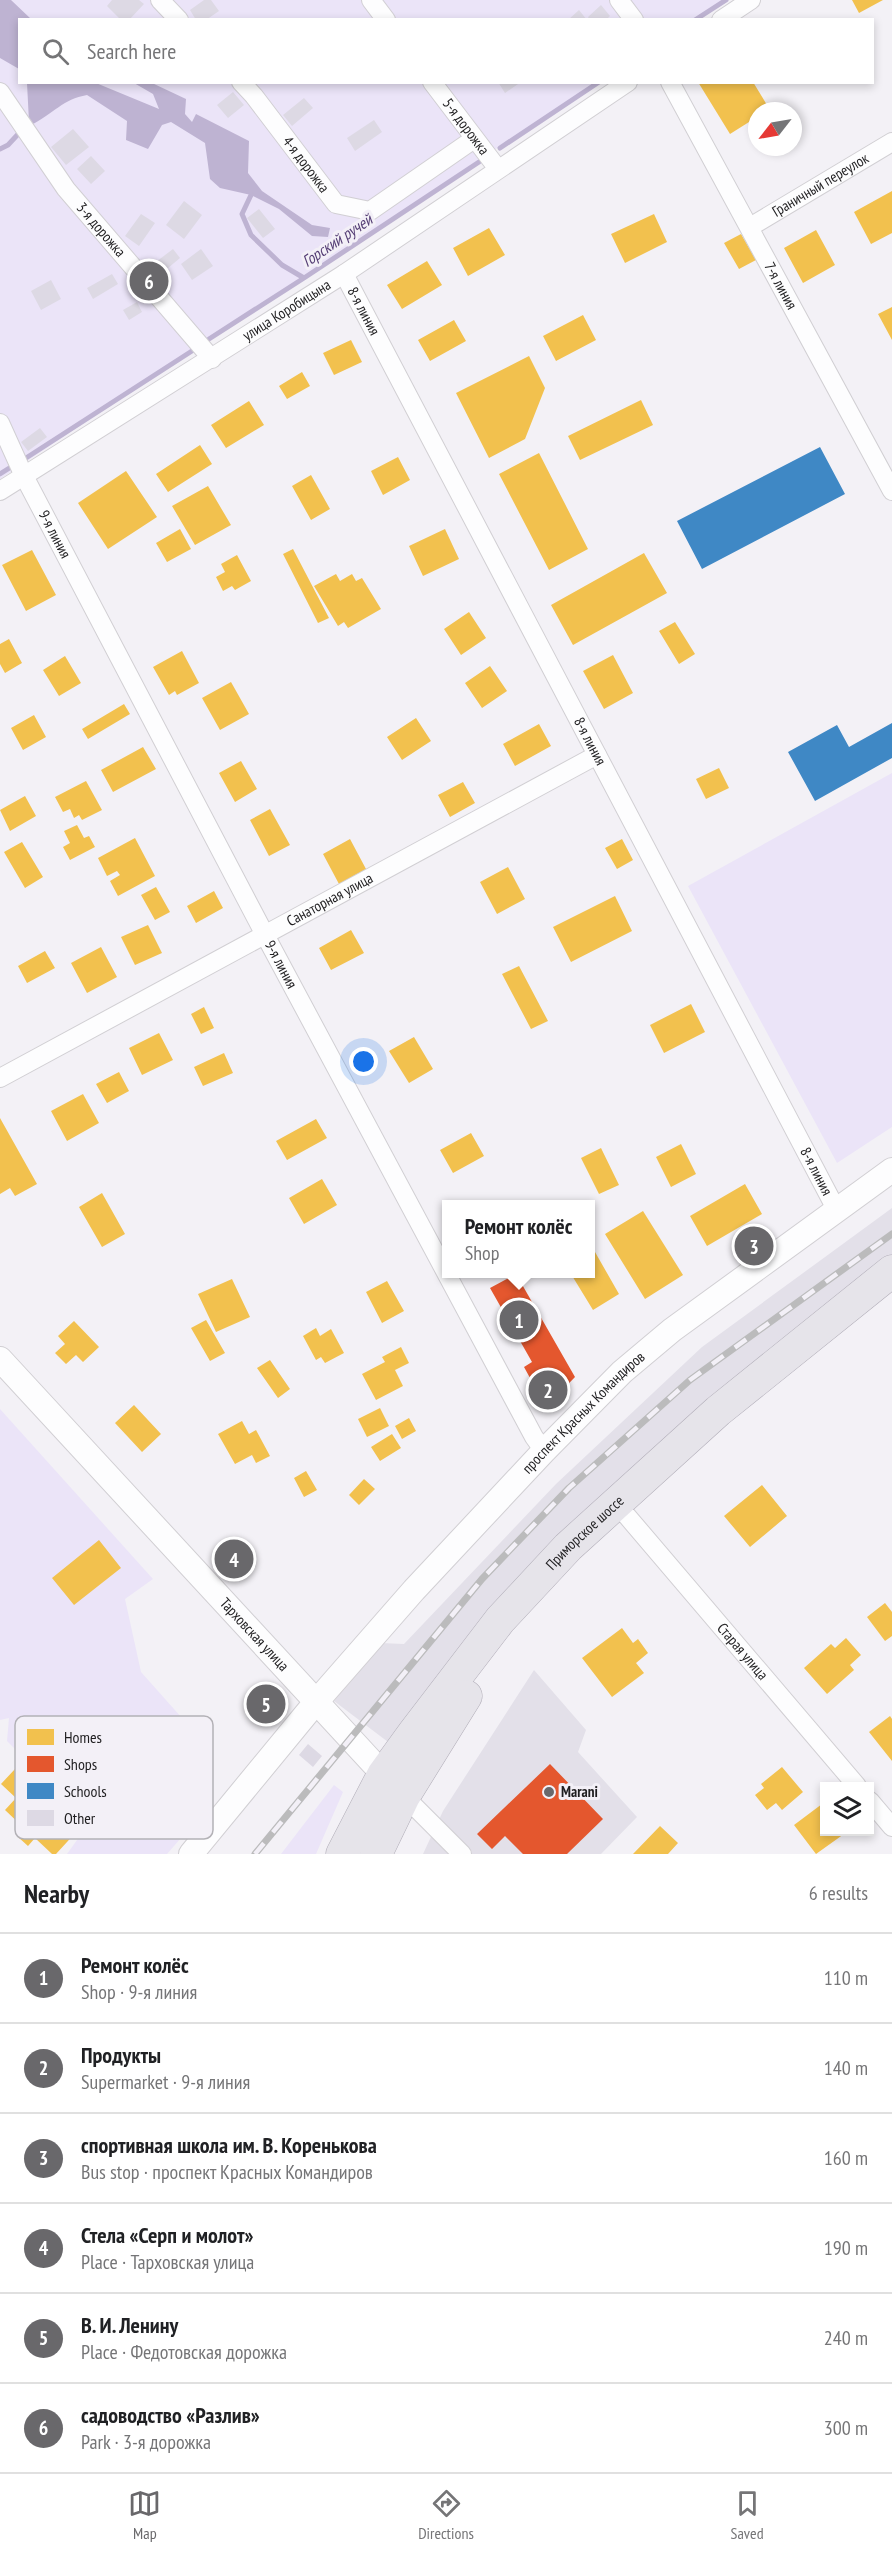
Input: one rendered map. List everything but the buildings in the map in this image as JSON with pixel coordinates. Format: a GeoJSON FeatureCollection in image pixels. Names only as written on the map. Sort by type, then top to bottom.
{"type":"FeatureCollection","features":[{"type":"Feature","properties":{"kind":"highway","name":"Приморское шоссе"},"geometry":{"type":"LineString","coordinates":[[376,1854],[394,1786],[500,1620],[568,1547],[718,1411],[892,1271]]}},
{"type":"Feature","properties":{"kind":"highway","name":"Приморское шоссе"},"geometry":{"type":"LineString","coordinates":[[342,1854],[515,1631],[627,1516],[791,1375],[892,1295]]}},
{"type":"Feature","properties":{"kind":"street"},"geometry":{"type":"LineString","coordinates":[[160,0],[177,18]]}},
{"type":"Feature","properties":{"kind":"street"},"geometry":{"type":"LineString","coordinates":[[371,0],[384,18]]}},
{"type":"Feature","properties":{"kind":"street"},"geometry":{"type":"LineString","coordinates":[[619,0],[632,18]]}},
{"type":"Feature","properties":{"kind":"street"},"geometry":{"type":"LineString","coordinates":[[724,18],[751,0]]}},
{"type":"Feature","properties":{"kind":"street","name":"4-я дорожка"},"geometry":{"type":"LineString","coordinates":[[243,84],[336,204],[370,211],[474,139]]}},
{"type":"Feature","properties":{"kind":"street","name":"5-я дорожка"},"geometry":{"type":"LineString","coordinates":[[433,84],[498,170]]}},
{"type":"Feature","properties":{"kind":"street","name":"улица Коробицына"},"geometry":{"type":"LineString","coordinates":[[0,491],[344,274],[625,84]]}},
{"type":"Feature","properties":{"kind":"street","name":"7-я линия"},"geometry":{"type":"LineString","coordinates":[[670,84],[892,491]]}},
{"type":"Feature","properties":{"kind":"street","name":"3-я дорожка"},"geometry":{"type":"LineString","coordinates":[[0,92],[66,189],[212,359]]}},
{"type":"Feature","properties":{"kind":"street","name":"Граничный переулок"},"geometry":{"type":"LineString","coordinates":[[750,227],[892,142]]}},
{"type":"Feature","properties":{"kind":"street","name":"8-я линия"},"geometry":{"type":"LineString","coordinates":[[344,274],[836,1209]]}},
{"type":"Feature","properties":{"kind":"street","name":"9-я линия"},"geometry":{"type":"LineString","coordinates":[[0,423],[24,476],[265,935],[442,1265]]}},
{"type":"Feature","properties":{"kind":"street","name":"Санаторная улица"},"geometry":{"type":"LineString","coordinates":[[0,1078],[597,755]]}},
{"type":"Feature","properties":{"kind":"street","name":"проспект Красных Командиров"},"geometry":{"type":"LineString","coordinates":[[213,1827],[316,1702],[429,1574],[544,1451],[644,1352],[892,1170]]}},
{"type":"Feature","properties":{"kind":"street","name":"9-я линия"},"geometry":{"type":"LineString","coordinates":[[449,1278],[534,1437],[544,1451]]}},
{"type":"Feature","properties":{"kind":"street","name":"Тарховская улица"},"geometry":{"type":"LineString","coordinates":[[0,1359],[394,1786],[462,1854]]}},
{"type":"Feature","properties":{"kind":"street","name":"Старая улица"},"geometry":{"type":"LineString","coordinates":[[627,1516],[854,1782]]}},
{"type":"Feature","properties":{"kind":"street"},"geometry":{"type":"LineString","coordinates":[[874,1806],[892,1827]]}},
{"type":"Feature","properties":{"kind":"street","name":"проспект Красных Командиров"},"geometry":{"type":"LineString","coordinates":[[191,1854],[203,1839]]}},
{"type":"Feature","properties":{"kind":"shaded area"},"geometry":{"type":"Polygon","coordinates":[[[0,0],[726,0],[697,18],[18,18],[18,84],[593,84],[0,479],[0,0]]]}},
{"type":"Feature","properties":{"kind":"shaded area"},"geometry":{"type":"Polygon","coordinates":[[[0,0],[11,0],[30,18],[18,18],[18,68],[0,58],[0,0]]]}},
{"type":"Feature","properties":{"kind":"shaded area"},"geometry":{"type":"Polygon","coordinates":[[[27,84],[98,84],[159,109],[153,94],[136,84],[154,84],[186,99],[185,114],[192,122],[196,114],[249,141],[248,173],[262,191],[312,225],[330,228],[328,237],[312,236],[279,209],[251,195],[220,188],[210,179],[205,143],[171,122],[162,125],[148,149],[126,140],[127,121],[87,95],[65,103],[31,125],[27,84]]]}},
{"type":"Feature","properties":{"kind":"shaded area"},"geometry":{"type":"Polygon","coordinates":[[[892,773],[892,1127],[837,1163],[688,886],[892,773]]]}},
{"type":"Feature","properties":{"kind":"shaded area"},"geometry":{"type":"Polygon","coordinates":[[[892,1208],[892,1258],[843,1295],[392,1745],[334,1701],[380,1643],[404,1644],[556,1484],[702,1347],[892,1208]]]}},
{"type":"Feature","properties":{"kind":"shaded area"},"geometry":{"type":"Polygon","coordinates":[[[0,1409],[153,1579],[125,1599],[141,1672],[180,1716],[15,1716],[15,1749],[7,1741],[9,1718],[0,1720],[0,1409]]]}},
{"type":"Feature","properties":{"kind":"shaded area"},"geometry":{"type":"Polygon","coordinates":[[[534,1670],[586,1730],[578,1752],[637,1817],[601,1854],[423,1854],[443,1811],[534,1670]]]}},
{"type":"Feature","properties":{"kind":"shaded area"},"geometry":{"type":"Polygon","coordinates":[[[334,1785],[343,1792],[316,1854],[281,1854],[334,1785]]]}},
{"type":"Feature","properties":{"kind":"shaded area"},"geometry":{"type":"Polygon","coordinates":[[[78,1839],[180,1839],[167,1854],[67,1854],[78,1839]]]}},
{"type":"Feature","properties":{"kind":"waterway","name":"Горский ручей"},"geometry":{"type":"LineString","coordinates":[[698,18],[726,0]]}},
{"type":"Feature","properties":{"kind":"waterway","name":"Горский ручей"},"geometry":{"type":"LineString","coordinates":[[500,148],[596,84]]}},
{"type":"Feature","properties":{"kind":"waterway","name":"Горский ручей"},"geometry":{"type":"LineString","coordinates":[[0,149],[8,145],[21,131]]}},
{"type":"Feature","properties":{"kind":"waterway","name":"Горский ручей"},"geometry":{"type":"LineString","coordinates":[[251,195],[242,214],[251,235],[282,265],[304,278],[479,162]]}},
{"type":"Feature","properties":{"kind":"waterway"},"geometry":{"type":"LineString","coordinates":[[209,339],[304,278]]}},
{"type":"Feature","properties":{"kind":"waterway"},"geometry":{"type":"LineString","coordinates":[[26,458],[195,349]]}},
{"type":"Feature","properties":{"kind":"waterway"},"geometry":{"type":"LineString","coordinates":[[0,474],[11,467]]}},
{"type":"Feature","properties":{"kind":"railway"},"geometry":{"type":"LineString","coordinates":[[255,1854],[482,1579],[569,1488],[690,1380],[892,1234]]}},
{"type":"Feature","properties":{"kind":"place","name":"садоводство «Разлив»"},"geometry":{"type":"Point","coordinates":[149,281]}},
{"type":"Feature","properties":{"kind":"place","name":"спортивная школа им. В. Коренькова"},"geometry":{"type":"Point","coordinates":[754,1246]}},
{"type":"Feature","properties":{"kind":"place","name":"Ремонт колёс"},"geometry":{"type":"Point","coordinates":[519,1320]}},
{"type":"Feature","properties":{"kind":"place","name":"Продукты"},"geometry":{"type":"Point","coordinates":[548,1390]}},
{"type":"Feature","properties":{"kind":"place","name":"Стела «Серп и молот»"},"geometry":{"type":"Point","coordinates":[234,1559]}},
{"type":"Feature","properties":{"kind":"place","name":"В. И. Ленину"},"geometry":{"type":"Point","coordinates":[266,1704]}},
{"type":"Feature","properties":{"kind":"place","name":"Marani"},"geometry":{"type":"Point","coordinates":[549,1792]}}]}
